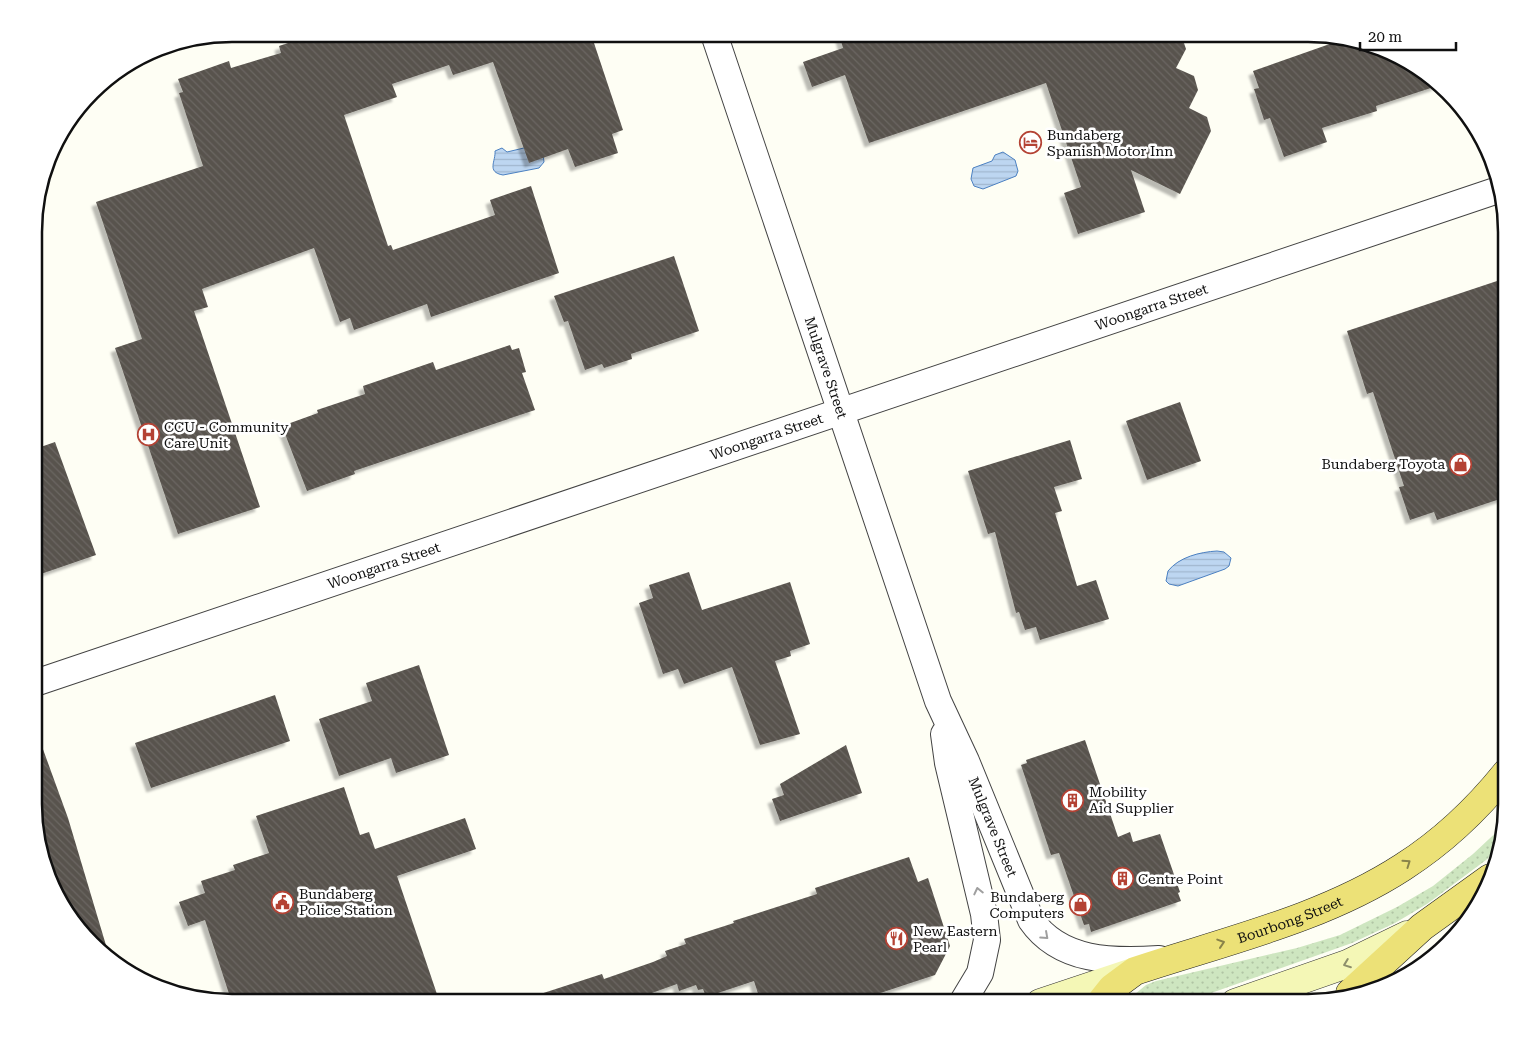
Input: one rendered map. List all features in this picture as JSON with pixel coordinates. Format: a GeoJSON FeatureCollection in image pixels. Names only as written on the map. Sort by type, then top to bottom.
{"type":"FeatureCollection","features":[{"type":"Feature","properties":{"kind":"main road","name":"Bourbong Street"},"geometry":{"type":"LineString","coordinates":[[1067,994],[1325,906],[1403,867],[1465,818],[1498,782]]}},
{"type":"Feature","properties":{"kind":"main road"},"geometry":{"type":"LineString","coordinates":[[1355,988],[1422,928],[1479,886]]}},
{"type":"Feature","properties":{"kind":"main road"},"geometry":{"type":"LineString","coordinates":[[1261,994],[1347,964],[1422,928]]}},
{"type":"Feature","properties":{"kind":"main road"},"geometry":{"type":"LineString","coordinates":[[1107,994],[1112,988],[1135,971]]}},
{"type":"Feature","properties":{"kind":"street","name":"Mulgrave Street"},"geometry":{"type":"LineString","coordinates":[[717,42],[938,702],[966,761],[1031,920],[1040,933],[1056,946],[1078,954],[1133,961],[1175,958]]}},
{"type":"Feature","properties":{"kind":"street","name":"Woongarra Street"},"geometry":{"type":"LineString","coordinates":[[42,681],[1493,192]]}},
{"type":"Feature","properties":{"kind":"street","name":"Mulgrave Street"},"geometry":{"type":"LineString","coordinates":[[938,702],[948,763],[984,914],[987,940],[980,973],[967,994]]}},
{"type":"Feature","properties":{"kind":"green space"},"geometry":{"type":"Polygon","coordinates":[[[1495,833],[1490,856],[1486,860],[1427,904],[1395,923],[1352,943],[1208,994],[1135,994],[1146,985],[1156,981],[1297,948],[1340,935],[1397,907],[1433,886],[1495,833]]]}},
{"type":"Feature","properties":{"kind":"water"},"geometry":{"type":"Polygon","coordinates":[[[528,147],[543,154],[544,162],[539,168],[503,175],[498,174],[493,169],[495,151],[502,148],[507,152],[528,147]]]}},
{"type":"Feature","properties":{"kind":"water"},"geometry":{"type":"Polygon","coordinates":[[[1003,152],[1015,160],[1018,171],[1016,176],[983,189],[974,186],[971,179],[973,168],[992,161],[995,155],[1003,152]]]}},
{"type":"Feature","properties":{"kind":"water"},"geometry":{"type":"Polygon","coordinates":[[[1217,551],[1224,552],[1231,558],[1229,566],[1225,569],[1178,586],[1169,584],[1166,581],[1168,571],[1178,562],[1197,554],[1217,551]]]}},
{"type":"Feature","properties":{"kind":"building"},"geometry":{"type":"Polygon","coordinates":[[[291,42],[594,42],[623,130],[612,134],[618,153],[575,167],[568,149],[529,163],[493,62],[453,75],[449,65],[392,84],[397,97],[344,115],[388,246],[391,245],[393,250],[495,215],[490,200],[531,186],[559,273],[431,317],[427,304],[354,330],[350,318],[340,322],[314,248],[202,289],[208,307],[194,311],[260,507],[178,534],[115,348],[142,339],[96,202],[203,166],[179,93],[183,92],[178,79],[229,61],[231,68],[281,53],[279,46],[291,42]]]}},
{"type":"Feature","properties":{"kind":"building"},"geometry":{"type":"Polygon","coordinates":[[[841,42],[1184,42],[1186,49],[1176,68],[1194,76],[1198,90],[1189,108],[1207,117],[1211,131],[1180,194],[1131,170],[1145,212],[1078,234],[1064,193],[1081,187],[1046,83],[869,143],[845,75],[812,87],[803,62],[843,48],[841,42]]]}},
{"type":"Feature","properties":{"kind":"building"},"geometry":{"type":"Polygon","coordinates":[[[1332,44],[1380,57],[1402,68],[1431,88],[1376,106],[1377,111],[1322,128],[1327,142],[1284,157],[1270,118],[1264,120],[1254,89],[1259,88],[1253,71],[1332,44]]]}},
{"type":"Feature","properties":{"kind":"building"},"geometry":{"type":"Polygon","coordinates":[[[674,256],[699,331],[631,354],[632,359],[604,368],[602,364],[585,370],[568,321],[564,322],[554,296],[674,256]]]}},
{"type":"Feature","properties":{"kind":"building"},"geometry":{"type":"Polygon","coordinates":[[[1498,281],[1498,500],[1437,520],[1434,512],[1410,520],[1399,487],[1404,486],[1373,392],[1367,394],[1347,331],[1498,281]]]}},
{"type":"Feature","properties":{"kind":"building"},"geometry":{"type":"Polygon","coordinates":[[[510,345],[512,350],[519,348],[526,372],[522,373],[535,410],[354,471],[355,474],[307,491],[282,426],[318,413],[317,410],[365,394],[363,386],[433,362],[436,370],[510,345]]]}},
{"type":"Feature","properties":{"kind":"building"},"geometry":{"type":"Polygon","coordinates":[[[1180,402],[1201,461],[1147,480],[1126,421],[1180,402]]]}},
{"type":"Feature","properties":{"kind":"building"},"geometry":{"type":"Polygon","coordinates":[[[1070,440],[1082,479],[1054,487],[1062,511],[1055,513],[1077,586],[1096,580],[1109,619],[1040,640],[1036,627],[1025,630],[1019,612],[1016,613],[995,532],[988,534],[968,471],[1070,440]]]}},
{"type":"Feature","properties":{"kind":"building"},"geometry":{"type":"Polygon","coordinates":[[[55,442],[96,555],[42,574],[42,447],[55,442]]]}},
{"type":"Feature","properties":{"kind":"building"},"geometry":{"type":"Polygon","coordinates":[[[689,572],[702,610],[790,582],[810,644],[790,651],[791,656],[775,661],[800,734],[760,745],[732,667],[684,684],[678,669],[663,674],[639,603],[653,598],[649,585],[689,572]]]}},
{"type":"Feature","properties":{"kind":"building"},"geometry":{"type":"Polygon","coordinates":[[[419,665],[449,755],[396,773],[391,758],[339,776],[319,719],[372,701],[366,683],[419,665]]]}},
{"type":"Feature","properties":{"kind":"building"},"geometry":{"type":"Polygon","coordinates":[[[275,695],[290,741],[151,788],[135,743],[275,695]]]}},
{"type":"Feature","properties":{"kind":"building"},"geometry":{"type":"Polygon","coordinates":[[[1085,740],[1118,837],[1130,832],[1133,842],[1160,834],[1180,892],[1178,893],[1181,901],[1091,932],[1089,924],[1084,925],[1059,853],[1051,855],[1021,765],[1027,763],[1026,760],[1085,740]]]}},
{"type":"Feature","properties":{"kind":"building"},"geometry":{"type":"Polygon","coordinates":[[[846,745],[862,793],[780,821],[772,799],[784,795],[780,784],[846,745]]]}},
{"type":"Feature","properties":{"kind":"building"},"geometry":{"type":"Polygon","coordinates":[[[42,746],[68,818],[106,946],[90,930],[68,899],[57,877],[49,853],[44,829],[42,804],[42,746]]]}},
{"type":"Feature","properties":{"kind":"building","name":"Bundaberg Police Station"},"geometry":{"type":"Polygon","coordinates":[[[344,787],[360,835],[369,832],[375,849],[465,818],[476,849],[397,876],[437,994],[229,994],[205,920],[188,926],[179,902],[205,893],[201,881],[235,870],[233,865],[269,853],[256,816],[344,787]]]}},
{"type":"Feature","properties":{"kind":"building"},"geometry":{"type":"Polygon","coordinates":[[[909,857],[918,882],[928,878],[950,946],[935,975],[877,994],[758,994],[754,981],[715,994],[705,994],[703,989],[698,990],[696,985],[679,991],[677,984],[649,994],[540,994],[602,974],[604,979],[653,962],[667,956],[665,951],[686,944],[684,939],[817,894],[815,888],[909,857]]]}},
{"type":"Feature","properties":{"kind":"place","name":"Bundaberg Spanish Motor Inn"},"geometry":{"type":"Point","coordinates":[1031,143]}},
{"type":"Feature","properties":{"kind":"place","name":"CCU - Community Care Unit"},"geometry":{"type":"Point","coordinates":[148,435]}},
{"type":"Feature","properties":{"kind":"place","name":"Bundaberg Toyota"},"geometry":{"type":"Point","coordinates":[1461,464]}},
{"type":"Feature","properties":{"kind":"place","name":"Mobility Aid Supplier"},"geometry":{"type":"Point","coordinates":[1073,800]}},
{"type":"Feature","properties":{"kind":"place","name":"Centre Point"},"geometry":{"type":"Point","coordinates":[1122,879]}},
{"type":"Feature","properties":{"kind":"place","name":"Bundaberg Police Station"},"geometry":{"type":"Point","coordinates":[283,902]}},
{"type":"Feature","properties":{"kind":"place","name":"Bundaberg Computers"},"geometry":{"type":"Point","coordinates":[1080,905]}},
{"type":"Feature","properties":{"kind":"place","name":"New Eastern Pearl"},"geometry":{"type":"Point","coordinates":[897,939]}}]}
